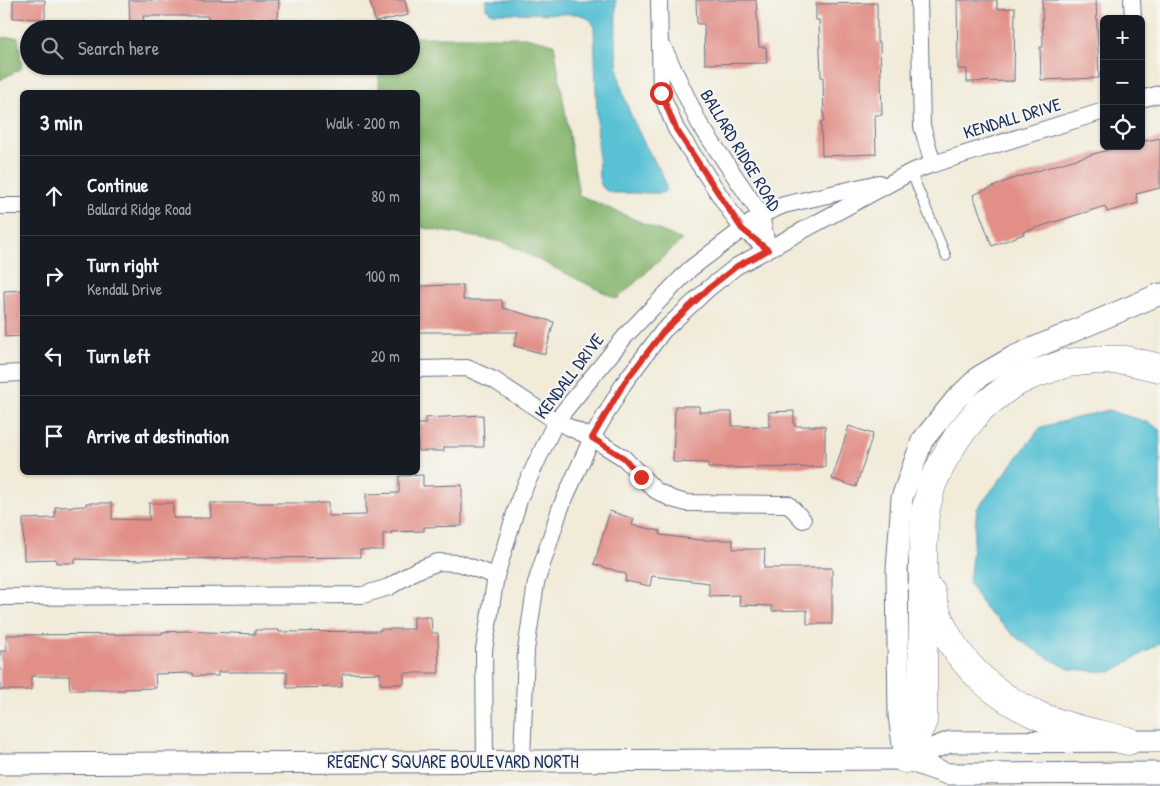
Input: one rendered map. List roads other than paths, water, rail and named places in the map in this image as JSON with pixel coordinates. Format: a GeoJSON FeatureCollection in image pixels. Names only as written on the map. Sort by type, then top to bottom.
{"type":"FeatureCollection","features":[{"type":"Feature","properties":{"kind":"highway"},"geometry":{"type":"LineString","coordinates":[[905,759],[923,720],[923,555],[925,512],[932,484],[958,436],[981,408],[1028,376],[1067,363],[1094,360],[1125,360],[1160,368]]}},
{"type":"Feature","properties":{"kind":"highway"},"geometry":{"type":"LineString","coordinates":[[923,555],[933,604],[944,631],[969,666],[986,684],[1007,699],[1034,714],[1128,741]]}},
{"type":"Feature","properties":{"kind":"street"},"geometry":{"type":"LineString","coordinates":[[659,0],[661,93],[676,129],[742,229],[768,250]]}},
{"type":"Feature","properties":{"kind":"street"},"geometry":{"type":"LineString","coordinates":[[918,0],[922,126],[933,164]]}},
{"type":"Feature","properties":{"kind":"street"},"geometry":{"type":"LineString","coordinates":[[1132,0],[1133,15]]}},
{"type":"Feature","properties":{"kind":"street","name":"BALLARD RIDGE ROAD"},"geometry":{"type":"LineString","coordinates":[[661,42],[699,122],[761,215],[768,250]]}},
{"type":"Feature","properties":{"kind":"street"},"geometry":{"type":"LineString","coordinates":[[1145,98],[1160,94]]}},
{"type":"Feature","properties":{"kind":"street","name":"KENDALL DRIVE"},"geometry":{"type":"LineString","coordinates":[[522,760],[526,650],[536,583],[560,509],[592,438],[624,383],[663,332],[709,288],[737,266],[907,175],[933,164],[1100,111]]}},
{"type":"Feature","properties":{"kind":"street","name":"KENDALL DRIVE"},"geometry":{"type":"LineString","coordinates":[[485,761],[484,650],[496,576],[520,497],[556,420],[641,319],[690,269],[761,215],[784,205],[907,175]]}},
{"type":"Feature","properties":{"kind":"street"},"geometry":{"type":"LineString","coordinates":[[0,206],[20,206]]}},
{"type":"Feature","properties":{"kind":"street"},"geometry":{"type":"LineString","coordinates":[[905,759],[899,715],[897,570],[902,498],[922,442],[956,399],[980,376],[1013,357],[1160,294]]}},
{"type":"Feature","properties":{"kind":"street"},"geometry":{"type":"LineString","coordinates":[[420,368],[467,368],[494,380],[556,420],[592,438],[624,458],[655,490],[672,499],[697,503],[788,504],[803,520]]}},
{"type":"Feature","properties":{"kind":"street"},"geometry":{"type":"LineString","coordinates":[[0,374],[20,374]]}},
{"type":"Feature","properties":{"kind":"street"},"geometry":{"type":"LineString","coordinates":[[0,597],[363,595],[389,586],[415,571],[438,562],[460,563],[496,576]]}},
{"type":"Feature","properties":{"kind":"street","name":"REGENCY SQUARE BOULEVARD NORTH"},"geometry":{"type":"LineString","coordinates":[[905,759],[950,742],[1160,741]]}},
{"type":"Feature","properties":{"kind":"street","name":"REGENCY SQUARE BOULEVARD NORTH"},"geometry":{"type":"LineString","coordinates":[[0,764],[905,759],[948,774],[1160,773]]}},
{"type":"Feature","properties":{"kind":"lane"},"geometry":{"type":"LineString","coordinates":[[907,175],[946,256]]}},
{"type":"Feature","properties":{"kind":"water"},"geometry":{"type":"Polygon","coordinates":[[[486,0],[616,0],[616,50],[621,87],[636,126],[666,185],[666,190],[663,193],[614,193],[604,189],[600,182],[594,26],[591,20],[579,14],[492,13],[486,8],[486,0]]]}},
{"type":"Feature","properties":{"kind":"water"},"geometry":{"type":"Polygon","coordinates":[[[1108,410],[1150,423],[1160,430],[1160,643],[1111,672],[1069,669],[1041,654],[1017,638],[986,610],[969,583],[977,509],[1041,427],[1108,410]]]}}]}
